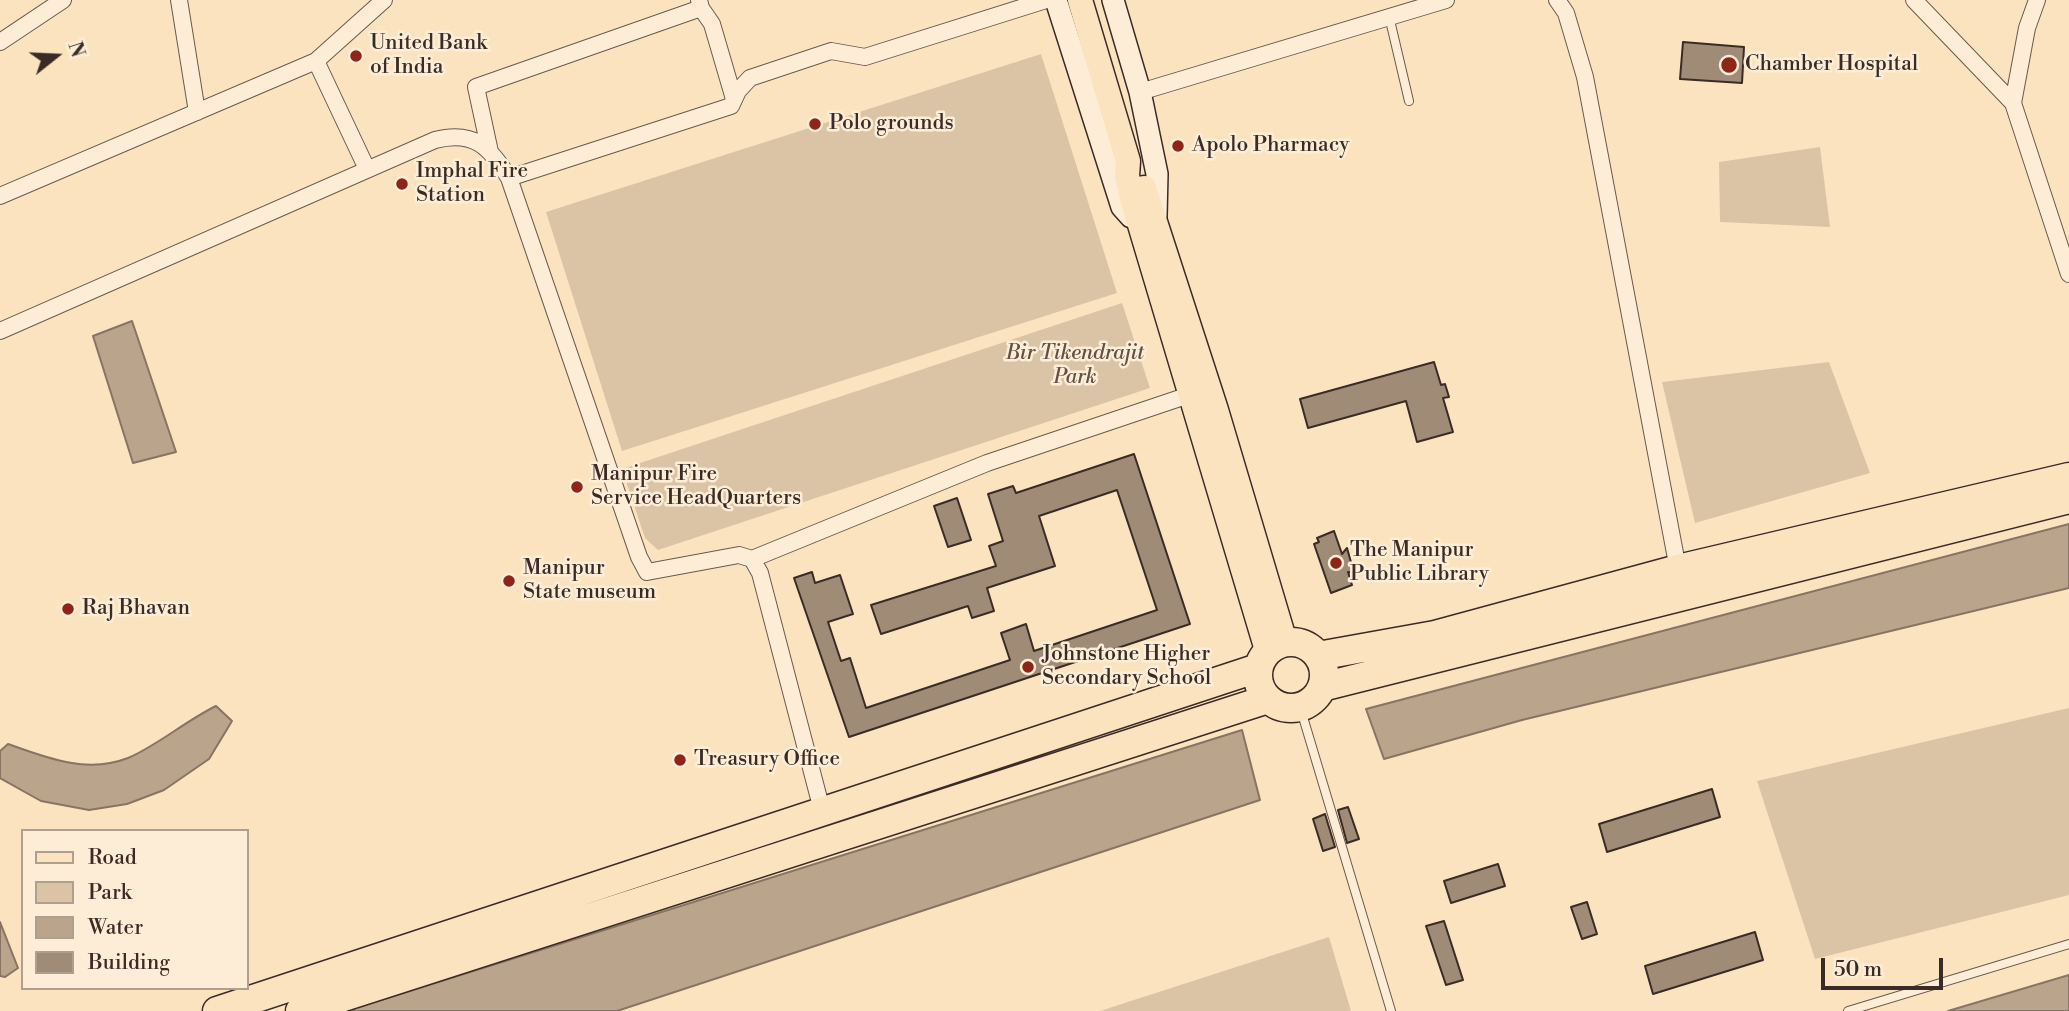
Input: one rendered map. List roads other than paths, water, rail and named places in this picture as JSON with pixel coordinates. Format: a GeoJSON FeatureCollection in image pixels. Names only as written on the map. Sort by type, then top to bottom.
{"type":"FeatureCollection","features":[{"type":"Feature","properties":{"kind":"highway"},"geometry":{"type":"LineString","coordinates":[[1318,656],[1435,635],[1678,569],[2069,477]]}},
{"type":"Feature","properties":{"kind":"highway"},"geometry":{"type":"LineString","coordinates":[[1322,687],[2069,499]]}},
{"type":"Feature","properties":{"kind":"highway"},"geometry":{"type":"LineString","coordinates":[[217,1011],[822,814],[1270,653],[1304,644],[1318,656],[1323,666],[1322,687],[1309,703],[1300,707],[1277,706],[1268,699],[1257,679],[1270,653]]}},
{"type":"Feature","properties":{"kind":"highway"},"geometry":{"type":"LineString","coordinates":[[300,1011],[1268,699]]}},
{"type":"Feature","properties":{"kind":"main road"},"geometry":{"type":"LineString","coordinates":[[1080,0],[1234,503],[1270,653]]}},
{"type":"Feature","properties":{"kind":"main road"},"geometry":{"type":"LineString","coordinates":[[1149,224],[1192,394],[1234,503]]}},
{"type":"Feature","properties":{"kind":"street"},"geometry":{"type":"LineString","coordinates":[[0,42],[63,0]]}},
{"type":"Feature","properties":{"kind":"street"},"geometry":{"type":"LineString","coordinates":[[179,0],[197,112]]}},
{"type":"Feature","properties":{"kind":"street"},"geometry":{"type":"LineString","coordinates":[[0,196],[317,61],[384,0]]}},
{"type":"Feature","properties":{"kind":"street"},"geometry":{"type":"LineString","coordinates":[[509,178],[731,106],[750,78],[831,51],[864,57],[1046,0]]}},
{"type":"Feature","properties":{"kind":"street"},"geometry":{"type":"LineString","coordinates":[[1056,0],[1122,207],[1149,224],[1157,174],[1140,92],[1113,0]]}},
{"type":"Feature","properties":{"kind":"street"},"geometry":{"type":"LineString","coordinates":[[1140,92],[1388,15],[1446,0]]}},
{"type":"Feature","properties":{"kind":"street"},"geometry":{"type":"LineString","coordinates":[[1557,0],[1566,13],[1585,77],[1678,569]]}},
{"type":"Feature","properties":{"kind":"street"},"geometry":{"type":"LineString","coordinates":[[1914,0],[2013,103],[2069,274]]}},
{"type":"Feature","properties":{"kind":"street"},"geometry":{"type":"LineString","coordinates":[[2013,103],[2027,28],[2037,0]]}},
{"type":"Feature","properties":{"kind":"street"},"geometry":{"type":"LineString","coordinates":[[490,152],[476,87],[700,4],[712,24],[734,99]]}},
{"type":"Feature","properties":{"kind":"street"},"geometry":{"type":"LineString","coordinates":[[317,61],[367,169]]}},
{"type":"Feature","properties":{"kind":"street"},"geometry":{"type":"LineString","coordinates":[[0,331],[367,169],[452,136],[476,140],[490,152],[509,178],[639,557],[647,572],[738,555],[752,559],[987,463],[1192,394]]}},
{"type":"Feature","properties":{"kind":"street"},"geometry":{"type":"LineString","coordinates":[[752,559],[760,573],[822,814]]}},
{"type":"Feature","properties":{"kind":"lane"},"geometry":{"type":"LineString","coordinates":[[1388,15],[1409,101]]}},
{"type":"Feature","properties":{"kind":"lane"},"geometry":{"type":"LineString","coordinates":[[1300,707],[1391,1011]]}},
{"type":"Feature","properties":{"kind":"lane"},"geometry":{"type":"LineString","coordinates":[[1848,1011],[2069,944]]}},
{"type":"Feature","properties":{"kind":"water"},"geometry":{"type":"Polygon","coordinates":[[[132,321],[176,452],[133,463],[93,336],[132,321]]]}},
{"type":"Feature","properties":{"kind":"water"},"geometry":{"type":"Polygon","coordinates":[[[2069,524],[2069,588],[1522,720],[1384,759],[1366,709],[2069,524]]]}},
{"type":"Feature","properties":{"kind":"water"},"geometry":{"type":"Polygon","coordinates":[[[216,706],[232,721],[209,759],[164,790],[127,804],[89,810],[41,801],[0,778],[0,751],[8,744],[67,762],[97,765],[113,763],[138,753],[216,706]]]}},
{"type":"Feature","properties":{"kind":"water"},"geometry":{"type":"Polygon","coordinates":[[[1242,730],[1260,800],[617,1011],[346,1011],[1242,730]]]}},
{"type":"Feature","properties":{"kind":"water"},"geometry":{"type":"Polygon","coordinates":[[[0,922],[18,968],[5,977],[0,976],[0,922]]]}},
{"type":"Feature","properties":{"kind":"water"},"geometry":{"type":"Polygon","coordinates":[[[2069,975],[2069,1011],[1948,1011],[2069,975]]]}},
{"type":"Feature","properties":{"kind":"place","name":"United Bank of India"},"geometry":{"type":"Point","coordinates":[356,56]}},
{"type":"Feature","properties":{"kind":"place","name":"Chamber Hospital"},"geometry":{"type":"Point","coordinates":[1729,65]}},
{"type":"Feature","properties":{"kind":"place","name":"Polo grounds"},"geometry":{"type":"Point","coordinates":[815,124]}},
{"type":"Feature","properties":{"kind":"place","name":"Apolo Pharmacy"},"geometry":{"type":"Point","coordinates":[1178,146]}},
{"type":"Feature","properties":{"kind":"place","name":"Imphal Fire Station"},"geometry":{"type":"Point","coordinates":[402,184]}},
{"type":"Feature","properties":{"kind":"place","name":"Manipur Fire Service HeadQuarters"},"geometry":{"type":"Point","coordinates":[577,487]}},
{"type":"Feature","properties":{"kind":"place","name":"The Manipur Public Library"},"geometry":{"type":"Point","coordinates":[1336,563]}},
{"type":"Feature","properties":{"kind":"place","name":"Manipur State museum"},"geometry":{"type":"Point","coordinates":[509,581]}},
{"type":"Feature","properties":{"kind":"place","name":"Raj Bhavan"},"geometry":{"type":"Point","coordinates":[68,609]}},
{"type":"Feature","properties":{"kind":"place","name":"Johnstone Higher Secondary School"},"geometry":{"type":"Point","coordinates":[1028,667]}},
{"type":"Feature","properties":{"kind":"place","name":"Treasury Office"},"geometry":{"type":"Point","coordinates":[680,760]}},
{"type":"Feature","properties":{"kind":"park label","name":"Bir Tikendrajit Park"},"geometry":{"type":"Point","coordinates":[1075,366]}}]}
